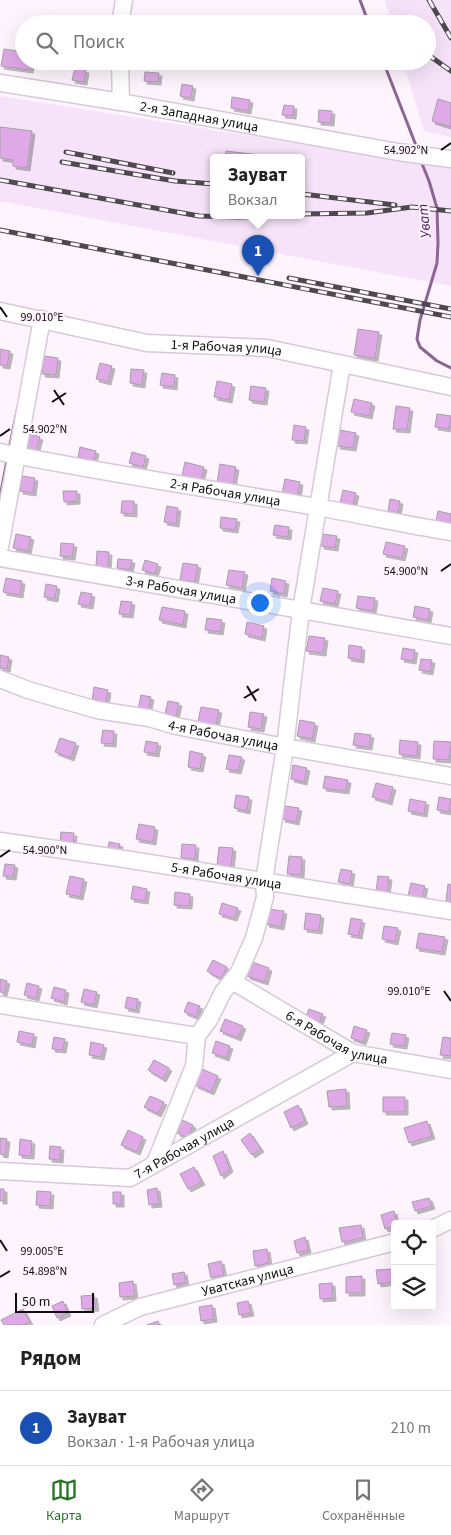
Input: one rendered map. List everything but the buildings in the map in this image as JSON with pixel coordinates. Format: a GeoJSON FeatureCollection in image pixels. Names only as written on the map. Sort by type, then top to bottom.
{"type":"FeatureCollection","features":[{"type":"Feature","properties":{"kind":"street"},"geometry":{"type":"LineString","coordinates":[[122,15],[124,0]]}},
{"type":"Feature","properties":{"kind":"street"},"geometry":{"type":"LineString","coordinates":[[120,70],[121,102]]}},
{"type":"Feature","properties":{"kind":"street","name":"2-я Западная улица"},"geometry":{"type":"LineString","coordinates":[[0,83],[121,102],[398,152],[444,158]]}},
{"type":"Feature","properties":{"kind":"street","name":"1-я Рабочая улица"},"geometry":{"type":"LineString","coordinates":[[0,311],[147,343],[266,348],[451,387]]}},
{"type":"Feature","properties":{"kind":"street"},"geometry":{"type":"LineString","coordinates":[[0,547],[42,319]]}},
{"type":"Feature","properties":{"kind":"street"},"geometry":{"type":"LineString","coordinates":[[155,1163],[194,1066],[197,1036],[223,992],[239,972],[254,938],[265,897],[264,881],[285,748],[301,610],[342,364]]}},
{"type":"Feature","properties":{"kind":"street","name":"2-я Рабочая улица"},"geometry":{"type":"LineString","coordinates":[[0,452],[451,532]]}},
{"type":"Feature","properties":{"kind":"street","name":"3-я Рабочая улица"},"geometry":{"type":"LineString","coordinates":[[0,558],[451,636]]}},
{"type":"Feature","properties":{"kind":"street","name":"4-я Рабочая улица"},"geometry":{"type":"LineString","coordinates":[[0,679],[28,690],[97,710],[149,718],[176,726],[285,748],[451,776]]}},
{"type":"Feature","properties":{"kind":"street","name":"5-я Рабочая улица"},"geometry":{"type":"LineString","coordinates":[[0,841],[451,911]]}},
{"type":"Feature","properties":{"kind":"street","name":"6-я Рабочая улица"},"geometry":{"type":"LineString","coordinates":[[232,981],[353,1053],[451,1070]]}},
{"type":"Feature","properties":{"kind":"street"},"geometry":{"type":"LineString","coordinates":[[0,1005],[197,1036]]}},
{"type":"Feature","properties":{"kind":"street","name":"7-я Рабочая улица"},"geometry":{"type":"LineString","coordinates":[[0,1171],[130,1178],[353,1053]]}},
{"type":"Feature","properties":{"kind":"street"},"geometry":{"type":"LineString","coordinates":[[436,1227],[451,1220]]}},
{"type":"Feature","properties":{"kind":"street","name":"Уватская улица"},"geometry":{"type":"LineString","coordinates":[[104,1325],[140,1307],[391,1243]]}},
{"type":"Feature","properties":{"kind":"shaded area"},"geometry":{"type":"Polygon","coordinates":[[[385,0],[451,0],[451,137],[424,131],[406,70],[436,70],[436,15],[389,15],[385,0]]]}},
{"type":"Feature","properties":{"kind":"shaded area"},"geometry":{"type":"Polygon","coordinates":[[[0,96],[451,168],[451,286],[0,201],[0,96]]]}},
{"type":"Feature","properties":{"kind":"waterway","name":"Уват"},"geometry":{"type":"LineString","coordinates":[[360,0],[366,15]]}},
{"type":"Feature","properties":{"kind":"waterway","name":"Уват"},"geometry":{"type":"LineString","coordinates":[[387,70],[417,148]]}},
{"type":"Feature","properties":{"kind":"waterway","name":"Уват"},"geometry":{"type":"LineString","coordinates":[[421,161],[437,208],[438,243],[437,263],[420,320],[417,339],[420,347],[437,361],[451,368]]}},
{"type":"Feature","properties":{"kind":"waterway"},"geometry":{"type":"LineString","coordinates":[[9,449],[17,411]]}},
{"type":"Feature","properties":{"kind":"waterway"},"geometry":{"type":"LineString","coordinates":[[0,497],[7,460]]}},
{"type":"Feature","properties":{"kind":"railway"},"geometry":{"type":"LineString","coordinates":[[429,0],[451,38]]}},
{"type":"Feature","properties":{"kind":"railway"},"geometry":{"type":"LineString","coordinates":[[436,60],[451,71]]}},
{"type":"Feature","properties":{"kind":"railway"},"geometry":{"type":"LineString","coordinates":[[66,152],[173,173]]}},
{"type":"Feature","properties":{"kind":"railway"},"geometry":{"type":"LineString","coordinates":[[62,162],[175,181],[210,184]]}},
{"type":"Feature","properties":{"kind":"railway"},"geometry":{"type":"LineString","coordinates":[[0,180],[199,216],[210,216]]}},
{"type":"Feature","properties":{"kind":"railway"},"geometry":{"type":"LineString","coordinates":[[305,194],[395,205]]}},
{"type":"Feature","properties":{"kind":"railway"},"geometry":{"type":"LineString","coordinates":[[305,214],[367,213],[412,207],[451,211]]}},
{"type":"Feature","properties":{"kind":"railway"},"geometry":{"type":"LineString","coordinates":[[0,230],[451,317]]}},
{"type":"Feature","properties":{"kind":"railway"},"geometry":{"type":"LineString","coordinates":[[289,278],[451,309]]}},
{"type":"Feature","properties":{"kind":"place","name":"Зауват"},"geometry":{"type":"Point","coordinates":[258,276]}}]}
